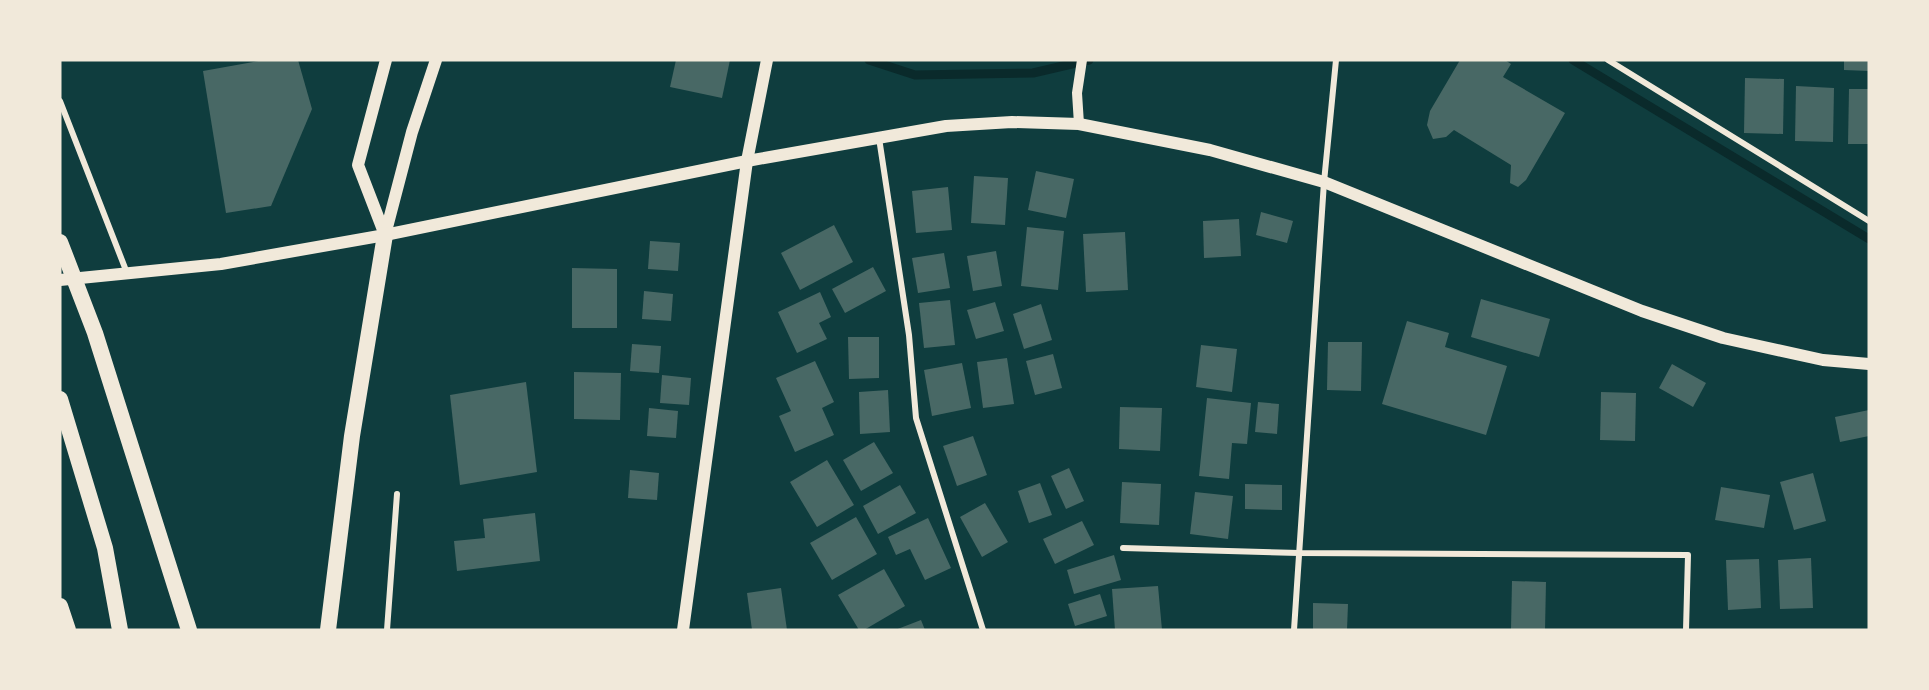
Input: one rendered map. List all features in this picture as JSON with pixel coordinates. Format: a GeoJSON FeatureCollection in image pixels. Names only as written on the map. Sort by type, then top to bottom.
{"type":"FeatureCollection","features":[{"type":"Feature","properties":{"kind":"highway"},"geometry":{"type":"LineString","coordinates":[[328,630],[352,436],[385,235]]}},
{"type":"Feature","properties":{"kind":"highway"},"geometry":{"type":"LineString","coordinates":[[60,242],[95,333],[189,630]]}},
{"type":"Feature","properties":{"kind":"highway"},"geometry":{"type":"LineString","coordinates":[[60,399],[105,548],[120,630]]}},
{"type":"Feature","properties":{"kind":"highway"},"geometry":{"type":"LineString","coordinates":[[60,606],[68,630]]}},
{"type":"Feature","properties":{"kind":"main road"},"geometry":{"type":"LineString","coordinates":[[385,235],[358,165],[387,60]]}},
{"type":"Feature","properties":{"kind":"main road"},"geometry":{"type":"LineString","coordinates":[[385,235],[412,132],[436,60]]}},
{"type":"Feature","properties":{"kind":"main road"},"geometry":{"type":"LineString","coordinates":[[683,630],[747,161],[766,60]]}},
{"type":"Feature","properties":{"kind":"main road"},"geometry":{"type":"LineString","coordinates":[[60,280],[221,264],[385,235],[747,161],[946,126],[1012,122],[1079,124],[1210,150],[1324,182],[1642,311],[1723,338],[1823,360],[1869,363]]}},
{"type":"Feature","properties":{"kind":"street"},"geometry":{"type":"LineString","coordinates":[[1079,124],[1077,93],[1083,60]]}},
{"type":"Feature","properties":{"kind":"street"},"geometry":{"type":"LineString","coordinates":[[1294,630],[1324,182],[1336,60]]}},
{"type":"Feature","properties":{"kind":"street"},"geometry":{"type":"LineString","coordinates":[[1608,60],[1869,221]]}},
{"type":"Feature","properties":{"kind":"street"},"geometry":{"type":"LineString","coordinates":[[60,101],[127,274]]}},
{"type":"Feature","properties":{"kind":"street"},"geometry":{"type":"LineString","coordinates":[[879,138],[909,335],[916,417],[983,630]]}},
{"type":"Feature","properties":{"kind":"street"},"geometry":{"type":"LineString","coordinates":[[387,630],[397,494]]}},
{"type":"Feature","properties":{"kind":"street"},"geometry":{"type":"LineString","coordinates":[[1123,548],[1299,553],[1688,555],[1686,630]]}},
{"type":"Feature","properties":{"kind":"building"},"geometry":{"type":"Polygon","coordinates":[[[264,60],[298,60],[312,109],[271,206],[226,213],[203,71],[264,60]]]}},
{"type":"Feature","properties":{"kind":"building"},"geometry":{"type":"Polygon","coordinates":[[[676,60],[730,60],[722,98],[670,87],[676,60]]]}},
{"type":"Feature","properties":{"kind":"building"},"geometry":{"type":"Polygon","coordinates":[[[1460,60],[1505,60],[1511,64],[1503,77],[1565,113],[1526,180],[1518,187],[1510,183],[1511,165],[1454,130],[1446,137],[1433,139],[1427,125],[1430,111],[1460,60]]]}},
{"type":"Feature","properties":{"kind":"building"},"geometry":{"type":"Polygon","coordinates":[[[1844,60],[1869,60],[1869,71],[1844,70],[1844,60]]]}},
{"type":"Feature","properties":{"kind":"building"},"geometry":{"type":"Polygon","coordinates":[[[1745,78],[1784,79],[1783,134],[1744,133],[1745,78]]]}},
{"type":"Feature","properties":{"kind":"building"},"geometry":{"type":"Polygon","coordinates":[[[1796,86],[1834,88],[1833,142],[1795,141],[1796,86]]]}},
{"type":"Feature","properties":{"kind":"building"},"geometry":{"type":"Polygon","coordinates":[[[1849,89],[1869,89],[1869,144],[1848,144],[1849,89]]]}},
{"type":"Feature","properties":{"kind":"building"},"geometry":{"type":"Polygon","coordinates":[[[1036,171],[1074,179],[1066,218],[1028,210],[1036,171]]]}},
{"type":"Feature","properties":{"kind":"building"},"geometry":{"type":"Polygon","coordinates":[[[974,176],[1008,178],[1005,225],[971,223],[974,176]]]}},
{"type":"Feature","properties":{"kind":"building"},"geometry":{"type":"Polygon","coordinates":[[[948,187],[952,230],[916,233],[912,191],[948,187]]]}},
{"type":"Feature","properties":{"kind":"building"},"geometry":{"type":"Polygon","coordinates":[[[1261,212],[1293,221],[1287,243],[1256,235],[1261,212]]]}},
{"type":"Feature","properties":{"kind":"building"},"geometry":{"type":"Polygon","coordinates":[[[1239,219],[1241,256],[1204,258],[1203,221],[1239,219]]]}},
{"type":"Feature","properties":{"kind":"building"},"geometry":{"type":"Polygon","coordinates":[[[834,225],[853,262],[800,290],[781,253],[834,225]]]}},
{"type":"Feature","properties":{"kind":"building"},"geometry":{"type":"Polygon","coordinates":[[[1027,227],[1064,231],[1058,290],[1021,286],[1027,227]]]}},
{"type":"Feature","properties":{"kind":"building"},"geometry":{"type":"Polygon","coordinates":[[[1125,232],[1128,290],[1086,292],[1083,234],[1125,232]]]}},
{"type":"Feature","properties":{"kind":"building"},"geometry":{"type":"Polygon","coordinates":[[[650,241],[680,243],[678,271],[648,269],[650,241]]]}},
{"type":"Feature","properties":{"kind":"building"},"geometry":{"type":"Polygon","coordinates":[[[996,251],[1002,286],[973,291],[967,256],[996,251]]]}},
{"type":"Feature","properties":{"kind":"building"},"geometry":{"type":"Polygon","coordinates":[[[944,253],[950,288],[918,293],[912,258],[944,253]]]}},
{"type":"Feature","properties":{"kind":"building"},"geometry":{"type":"Polygon","coordinates":[[[873,267],[886,291],[845,313],[832,289],[873,267]]]}},
{"type":"Feature","properties":{"kind":"building"},"geometry":{"type":"Polygon","coordinates":[[[572,268],[617,269],[617,328],[572,328],[572,268]]]}},
{"type":"Feature","properties":{"kind":"building"},"geometry":{"type":"Polygon","coordinates":[[[644,291],[673,294],[671,321],[642,319],[644,291]]]}},
{"type":"Feature","properties":{"kind":"building"},"geometry":{"type":"Polygon","coordinates":[[[820,292],[831,317],[819,323],[827,339],[797,353],[778,312],[820,292]]]}},
{"type":"Feature","properties":{"kind":"building"},"geometry":{"type":"Polygon","coordinates":[[[1481,299],[1550,319],[1539,357],[1471,337],[1481,299]]]}},
{"type":"Feature","properties":{"kind":"building"},"geometry":{"type":"Polygon","coordinates":[[[950,300],[955,345],[924,348],[919,303],[950,300]]]}},
{"type":"Feature","properties":{"kind":"building"},"geometry":{"type":"Polygon","coordinates":[[[995,302],[1004,331],[976,339],[967,310],[995,302]]]}},
{"type":"Feature","properties":{"kind":"building"},"geometry":{"type":"Polygon","coordinates":[[[1041,304],[1052,340],[1024,349],[1013,314],[1041,304]]]}},
{"type":"Feature","properties":{"kind":"building"},"geometry":{"type":"Polygon","coordinates":[[[1407,321],[1449,333],[1445,347],[1507,366],[1486,435],[1382,404],[1407,321]]]}},
{"type":"Feature","properties":{"kind":"building"},"geometry":{"type":"Polygon","coordinates":[[[848,337],[879,337],[879,378],[849,379],[848,337]]]}},
{"type":"Feature","properties":{"kind":"building"},"geometry":{"type":"Polygon","coordinates":[[[1328,342],[1362,342],[1361,391],[1327,390],[1328,342]]]}},
{"type":"Feature","properties":{"kind":"building"},"geometry":{"type":"Polygon","coordinates":[[[632,344],[661,346],[659,373],[630,371],[632,344]]]}},
{"type":"Feature","properties":{"kind":"building"},"geometry":{"type":"Polygon","coordinates":[[[1201,345],[1237,349],[1232,392],[1196,387],[1201,345]]]}},
{"type":"Feature","properties":{"kind":"building"},"geometry":{"type":"Polygon","coordinates":[[[1053,354],[1062,388],[1035,395],[1026,361],[1053,354]]]}},
{"type":"Feature","properties":{"kind":"building"},"geometry":{"type":"Polygon","coordinates":[[[1007,358],[1014,404],[983,408],[977,362],[1007,358]]]}},
{"type":"Feature","properties":{"kind":"building"},"geometry":{"type":"Polygon","coordinates":[[[815,361],[834,402],[822,408],[834,435],[795,452],[779,416],[791,411],[776,378],[815,361]]]}},
{"type":"Feature","properties":{"kind":"building"},"geometry":{"type":"Polygon","coordinates":[[[962,363],[971,408],[932,416],[924,370],[962,363]]]}},
{"type":"Feature","properties":{"kind":"building"},"geometry":{"type":"Polygon","coordinates":[[[1672,364],[1706,383],[1693,407],[1659,388],[1672,364]]]}},
{"type":"Feature","properties":{"kind":"building"},"geometry":{"type":"Polygon","coordinates":[[[574,372],[621,373],[620,420],[574,419],[574,372]]]}},
{"type":"Feature","properties":{"kind":"building"},"geometry":{"type":"Polygon","coordinates":[[[662,375],[691,378],[689,405],[660,403],[662,375]]]}},
{"type":"Feature","properties":{"kind":"building"},"geometry":{"type":"Polygon","coordinates":[[[526,382],[537,472],[460,485],[450,395],[526,382]]]}},
{"type":"Feature","properties":{"kind":"building"},"geometry":{"type":"Polygon","coordinates":[[[888,390],[890,432],[860,434],[859,392],[888,390]]]}},
{"type":"Feature","properties":{"kind":"building"},"geometry":{"type":"Polygon","coordinates":[[[1601,392],[1636,393],[1635,441],[1600,440],[1601,392]]]}},
{"type":"Feature","properties":{"kind":"building"},"geometry":{"type":"Polygon","coordinates":[[[1207,398],[1251,403],[1247,444],[1232,443],[1229,479],[1199,476],[1207,398]]]}},
{"type":"Feature","properties":{"kind":"building"},"geometry":{"type":"Polygon","coordinates":[[[1258,402],[1279,404],[1277,434],[1255,432],[1258,402]]]}},
{"type":"Feature","properties":{"kind":"building"},"geometry":{"type":"Polygon","coordinates":[[[1120,407],[1162,408],[1160,451],[1119,449],[1120,407]]]}},
{"type":"Feature","properties":{"kind":"building"},"geometry":{"type":"Polygon","coordinates":[[[649,408],[678,411],[676,438],[647,436],[649,408]]]}},
{"type":"Feature","properties":{"kind":"building"},"geometry":{"type":"Polygon","coordinates":[[[1869,410],[1869,436],[1840,442],[1835,417],[1869,410]]]}},
{"type":"Feature","properties":{"kind":"building"},"geometry":{"type":"Polygon","coordinates":[[[973,436],[987,475],[957,486],[943,446],[973,436]]]}},
{"type":"Feature","properties":{"kind":"building"},"geometry":{"type":"Polygon","coordinates":[[[874,442],[893,473],[861,491],[843,460],[874,442]]]}},
{"type":"Feature","properties":{"kind":"building"},"geometry":{"type":"Polygon","coordinates":[[[827,460],[854,505],[817,527],[790,482],[827,460]]]}},
{"type":"Feature","properties":{"kind":"building"},"geometry":{"type":"Polygon","coordinates":[[[1069,468],[1084,501],[1066,509],[1051,476],[1069,468]]]}},
{"type":"Feature","properties":{"kind":"building"},"geometry":{"type":"Polygon","coordinates":[[[630,470],[659,473],[657,500],[628,498],[630,470]]]}},
{"type":"Feature","properties":{"kind":"building"},"geometry":{"type":"Polygon","coordinates":[[[1813,473],[1826,521],[1794,530],[1780,482],[1813,473]]]}},
{"type":"Feature","properties":{"kind":"building"},"geometry":{"type":"Polygon","coordinates":[[[1122,482],[1161,484],[1159,525],[1120,523],[1122,482]]]}},
{"type":"Feature","properties":{"kind":"building"},"geometry":{"type":"Polygon","coordinates":[[[1040,483],[1052,515],[1029,523],[1018,491],[1040,483]]]}},
{"type":"Feature","properties":{"kind":"building"},"geometry":{"type":"Polygon","coordinates":[[[1245,484],[1282,485],[1282,510],[1245,509],[1245,484]]]}},
{"type":"Feature","properties":{"kind":"building"},"geometry":{"type":"Polygon","coordinates":[[[900,485],[916,513],[878,534],[863,506],[900,485]]]}},
{"type":"Feature","properties":{"kind":"building"},"geometry":{"type":"Polygon","coordinates":[[[1721,487],[1770,495],[1764,528],[1715,520],[1721,487]]]}},
{"type":"Feature","properties":{"kind":"building"},"geometry":{"type":"Polygon","coordinates":[[[1195,492],[1233,496],[1228,539],[1190,534],[1195,492]]]}},
{"type":"Feature","properties":{"kind":"building"},"geometry":{"type":"Polygon","coordinates":[[[985,503],[1008,542],[982,557],[960,517],[985,503]]]}},
{"type":"Feature","properties":{"kind":"building"},"geometry":{"type":"Polygon","coordinates":[[[535,513],[540,561],[457,571],[454,541],[485,538],[483,519],[535,513]]]}},
{"type":"Feature","properties":{"kind":"building"},"geometry":{"type":"Polygon","coordinates":[[[856,517],[877,554],[832,580],[810,543],[856,517]]]}},
{"type":"Feature","properties":{"kind":"building"},"geometry":{"type":"Polygon","coordinates":[[[928,518],[951,568],[925,580],[910,549],[896,555],[888,537],[928,518]]]}},
{"type":"Feature","properties":{"kind":"building"},"geometry":{"type":"Polygon","coordinates":[[[1082,521],[1094,545],[1055,564],[1043,539],[1082,521]]]}},
{"type":"Feature","properties":{"kind":"building"},"geometry":{"type":"Polygon","coordinates":[[[1114,555],[1121,580],[1074,594],[1067,570],[1114,555]]]}},
{"type":"Feature","properties":{"kind":"building"},"geometry":{"type":"Polygon","coordinates":[[[1811,558],[1813,608],[1780,609],[1778,560],[1811,558]]]}},
{"type":"Feature","properties":{"kind":"building"},"geometry":{"type":"Polygon","coordinates":[[[1759,559],[1761,608],[1728,610],[1726,560],[1759,559]]]}},
{"type":"Feature","properties":{"kind":"building"},"geometry":{"type":"Polygon","coordinates":[[[884,569],[905,606],[864,630],[859,630],[838,595],[884,569]]]}},
{"type":"Feature","properties":{"kind":"building"},"geometry":{"type":"Polygon","coordinates":[[[1512,581],[1546,582],[1545,630],[1511,629],[1512,581]]]}},
{"type":"Feature","properties":{"kind":"building"},"geometry":{"type":"Polygon","coordinates":[[[1158,586],[1162,630],[1115,630],[1112,589],[1158,586]]]}},
{"type":"Feature","properties":{"kind":"building"},"geometry":{"type":"Polygon","coordinates":[[[781,588],[787,630],[752,630],[747,593],[781,588]]]}},
{"type":"Feature","properties":{"kind":"building"},"geometry":{"type":"Polygon","coordinates":[[[1100,594],[1107,616],[1075,626],[1068,604],[1100,594]]]}},
{"type":"Feature","properties":{"kind":"building"},"geometry":{"type":"Polygon","coordinates":[[[1313,603],[1348,604],[1347,630],[1313,630],[1313,603]]]}},
{"type":"Feature","properties":{"kind":"building"},"geometry":{"type":"Polygon","coordinates":[[[921,620],[925,630],[895,630],[921,620]]]}},
{"type":"Feature","properties":{"kind":"waterway"},"geometry":{"type":"LineString","coordinates":[[869,60],[915,75],[1033,73],[1089,60]]}},
{"type":"Feature","properties":{"kind":"waterway"},"geometry":{"type":"LineString","coordinates":[[1573,60],[1869,239]]}}]}
